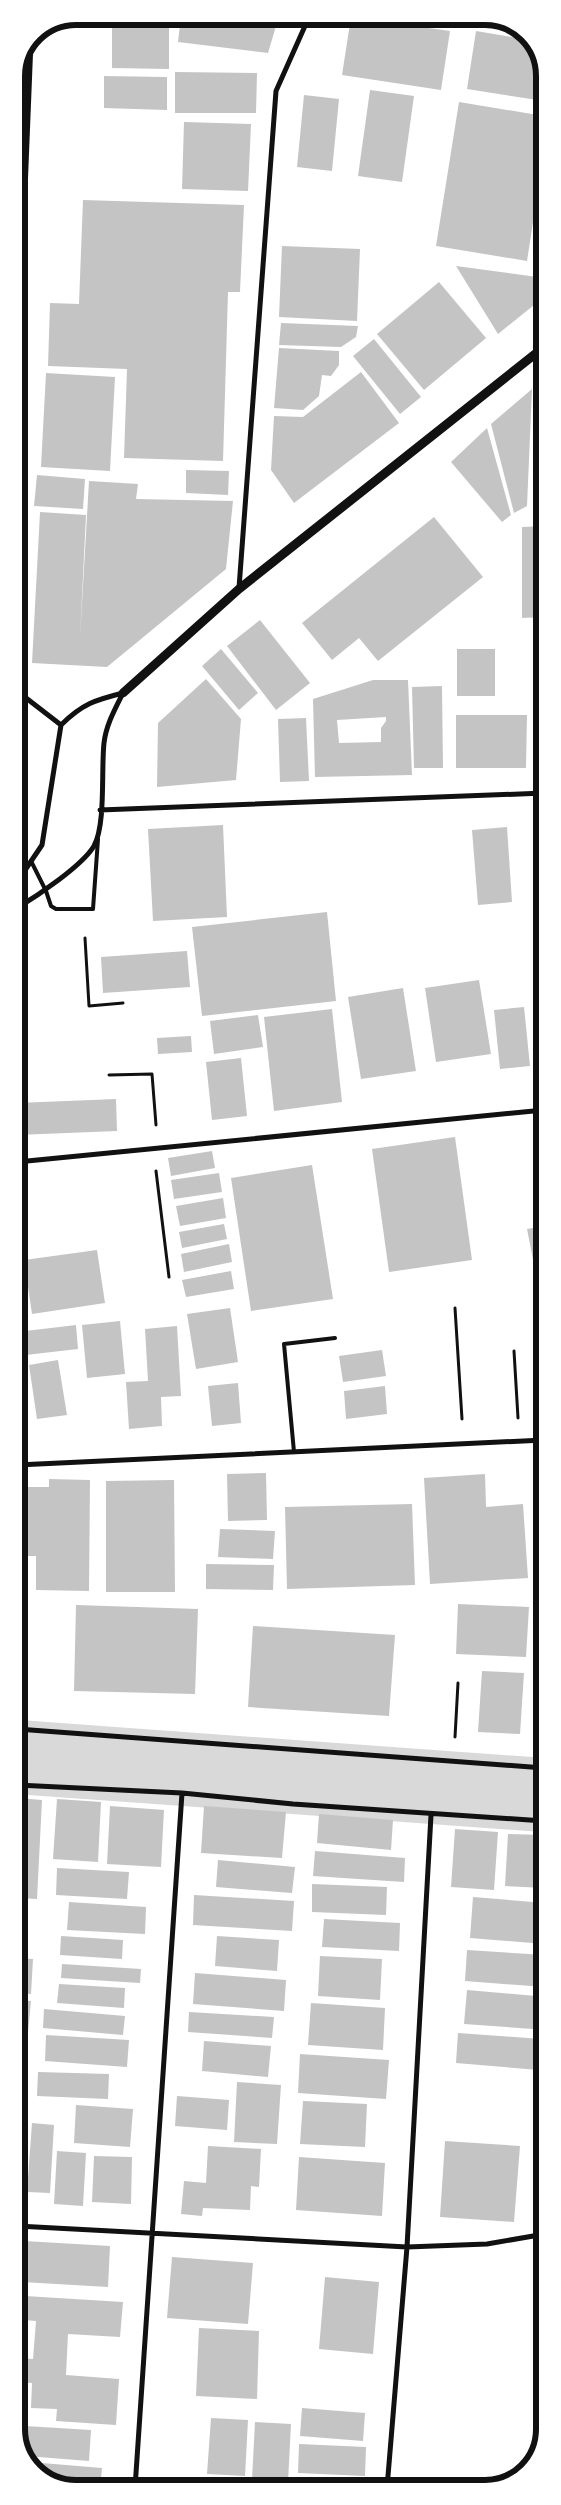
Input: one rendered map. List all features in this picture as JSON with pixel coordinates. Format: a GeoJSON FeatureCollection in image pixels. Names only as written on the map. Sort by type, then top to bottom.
{"type":"FeatureCollection","features":[{"type":"Feature","properties":{"kind":"street"},"geometry":{"type":"LineString","coordinates":[[239,589],[276,91],[305,25]]}},
{"type":"Feature","properties":{"kind":"street"},"geometry":{"type":"LineString","coordinates":[[25,191],[30,54]]}},
{"type":"Feature","properties":{"kind":"street"},"geometry":{"type":"LineString","coordinates":[[25,903],[46,891],[94,847],[99,831],[104,742],[111,717],[123,693],[239,589],[536,353]]}},
{"type":"Feature","properties":{"kind":"street"},"geometry":{"type":"LineString","coordinates":[[25,870],[42,845],[56,745],[61,725],[74,711],[92,701],[123,693]]}},
{"type":"Feature","properties":{"kind":"street"},"geometry":{"type":"LineString","coordinates":[[25,698],[61,725]]}},
{"type":"Feature","properties":{"kind":"street"},"geometry":{"type":"LineString","coordinates":[[100,810],[536,793]]}},
{"type":"Feature","properties":{"kind":"street"},"geometry":{"type":"LineString","coordinates":[[25,1161],[536,1111]]}},
{"type":"Feature","properties":{"kind":"street"},"geometry":{"type":"LineString","coordinates":[[25,1465],[536,1440]]}},
{"type":"Feature","properties":{"kind":"street"},"geometry":{"type":"LineString","coordinates":[[25,1730],[536,1767]]}},
{"type":"Feature","properties":{"kind":"street"},"geometry":{"type":"LineString","coordinates":[[25,1785],[182,1793],[431,1815],[536,1822]]}},
{"type":"Feature","properties":{"kind":"street"},"geometry":{"type":"LineString","coordinates":[[136,2480],[154,2233],[182,1793]]}},
{"type":"Feature","properties":{"kind":"street"},"geometry":{"type":"LineString","coordinates":[[388,2480],[407,2247],[431,1815]]}},
{"type":"Feature","properties":{"kind":"street"},"geometry":{"type":"LineString","coordinates":[[25,2226],[407,2247],[487,2244],[536,2236]]}},
{"type":"Feature","properties":{"kind":"lane"},"geometry":{"type":"LineString","coordinates":[[31,861],[46,891],[51,906],[56,908],[93,910],[99,831]]}},
{"type":"Feature","properties":{"kind":"lane"},"geometry":{"type":"LineString","coordinates":[[294,1452],[284,1344],[335,1338]]}},
{"type":"Feature","properties":{"kind":"path"},"geometry":{"type":"LineString","coordinates":[[85,938],[89,1006],[123,1003]]}},
{"type":"Feature","properties":{"kind":"path"},"geometry":{"type":"LineString","coordinates":[[109,1076],[152,1074],[155,1148],[169,1277]]}},
{"type":"Feature","properties":{"kind":"path"},"geometry":{"type":"LineString","coordinates":[[455,1308],[464,1444]]}},
{"type":"Feature","properties":{"kind":"path"},"geometry":{"type":"LineString","coordinates":[[514,1351],[519,1441]]}},
{"type":"Feature","properties":{"kind":"path"},"geometry":{"type":"LineString","coordinates":[[454,1761],[458,1683]]}},
{"type":"Feature","properties":{"kind":"building"},"geometry":{"type":"Polygon","coordinates":[[[89,25],[89,28],[62,27],[89,25]]]}},
{"type":"Feature","properties":{"kind":"building"},"geometry":{"type":"Polygon","coordinates":[[[112,25],[169,25],[169,69],[112,68],[112,25]]]}},
{"type":"Feature","properties":{"kind":"building"},"geometry":{"type":"Polygon","coordinates":[[[180,25],[276,25],[268,53],[178,42],[180,25]]]}},
{"type":"Feature","properties":{"kind":"building"},"geometry":{"type":"Polygon","coordinates":[[[350,25],[408,25],[450,31],[441,90],[342,75],[350,25]]]}},
{"type":"Feature","properties":{"kind":"building"},"geometry":{"type":"Polygon","coordinates":[[[476,31],[519,38],[523,42],[535,66],[536,100],[467,89],[476,31]]]}},
{"type":"Feature","properties":{"kind":"building"},"geometry":{"type":"Polygon","coordinates":[[[175,72],[257,73],[256,113],[175,113],[175,72]]]}},
{"type":"Feature","properties":{"kind":"building"},"geometry":{"type":"Polygon","coordinates":[[[104,76],[167,77],[167,110],[104,108],[104,76]]]}},
{"type":"Feature","properties":{"kind":"building"},"geometry":{"type":"Polygon","coordinates":[[[370,90],[414,96],[402,182],[358,176],[370,90]]]}},
{"type":"Feature","properties":{"kind":"building"},"geometry":{"type":"Polygon","coordinates":[[[304,95],[339,99],[332,171],[297,167],[304,95]]]}},
{"type":"Feature","properties":{"kind":"building"},"geometry":{"type":"Polygon","coordinates":[[[459,102],[536,115],[536,203],[527,261],[436,246],[459,102]]]}},
{"type":"Feature","properties":{"kind":"building"},"geometry":{"type":"Polygon","coordinates":[[[184,122],[251,124],[248,191],[182,189],[184,122]]]}},
{"type":"Feature","properties":{"kind":"building"},"geometry":{"type":"Polygon","coordinates":[[[83,200],[244,205],[240,292],[228,292],[223,461],[124,458],[127,369],[48,366],[50,303],[79,304],[83,200]]]}},
{"type":"Feature","properties":{"kind":"building"},"geometry":{"type":"Polygon","coordinates":[[[282,246],[360,249],[357,321],[279,317],[282,246]]]}},
{"type":"Feature","properties":{"kind":"building"},"geometry":{"type":"Polygon","coordinates":[[[456,266],[536,277],[536,303],[498,334],[456,266]]]}},
{"type":"Feature","properties":{"kind":"building"},"geometry":{"type":"Polygon","coordinates":[[[439,282],[486,338],[424,390],[377,334],[439,282]]]}},
{"type":"Feature","properties":{"kind":"building"},"geometry":{"type":"Polygon","coordinates":[[[281,323],[358,326],[356,337],[341,347],[279,345],[281,323]]]}},
{"type":"Feature","properties":{"kind":"building"},"geometry":{"type":"Polygon","coordinates":[[[374,339],[421,397],[400,414],[353,356],[374,339]]]}},
{"type":"Feature","properties":{"kind":"building"},"geometry":{"type":"Polygon","coordinates":[[[279,348],[339,351],[339,365],[331,376],[322,375],[319,396],[303,410],[274,408],[279,348]]]}},
{"type":"Feature","properties":{"kind":"building"},"geometry":{"type":"Polygon","coordinates":[[[361,372],[399,423],[294,503],[271,470],[274,416],[303,417],[361,372]]]}},
{"type":"Feature","properties":{"kind":"building"},"geometry":{"type":"Polygon","coordinates":[[[46,373],[115,377],[110,471],[41,467],[46,373]]]}},
{"type":"Feature","properties":{"kind":"building"},"geometry":{"type":"Polygon","coordinates":[[[532,389],[527,506],[514,513],[491,424],[532,389]]]}},
{"type":"Feature","properties":{"kind":"building"},"geometry":{"type":"Polygon","coordinates":[[[487,428],[511,515],[502,522],[451,462],[487,428]]]}},
{"type":"Feature","properties":{"kind":"building"},"geometry":{"type":"Polygon","coordinates":[[[186,470],[229,471],[228,495],[186,493],[186,470]]]}},
{"type":"Feature","properties":{"kind":"building"},"geometry":{"type":"Polygon","coordinates":[[[37,475],[85,479],[83,509],[34,506],[37,475]]]}},
{"type":"Feature","properties":{"kind":"building"},"geometry":{"type":"Polygon","coordinates":[[[89,481],[138,484],[136,499],[233,501],[226,569],[107,667],[32,663],[40,512],[86,515],[80,638],[89,481]]]}},
{"type":"Feature","properties":{"kind":"building"},"geometry":{"type":"Polygon","coordinates":[[[434,517],[483,577],[378,661],[359,638],[332,660],[302,623],[434,517]]]}},
{"type":"Feature","properties":{"kind":"building"},"geometry":{"type":"Polygon","coordinates":[[[536,526],[536,617],[522,618],[522,527],[536,526]]]}},
{"type":"Feature","properties":{"kind":"building"},"geometry":{"type":"Polygon","coordinates":[[[260,620],[310,683],[276,710],[227,646],[260,620]]]}},
{"type":"Feature","properties":{"kind":"building"},"geometry":{"type":"Polygon","coordinates":[[[221,649],[258,693],[239,710],[202,666],[221,649]]]}},
{"type":"Feature","properties":{"kind":"building"},"geometry":{"type":"Polygon","coordinates":[[[457,649],[495,649],[495,696],[457,696],[457,649]]]}},
{"type":"Feature","properties":{"kind":"building"},"geometry":{"type":"Polygon","coordinates":[[[206,679],[241,719],[236,780],[157,787],[158,723],[206,679]]]}},
{"type":"Feature","properties":{"kind":"building"},"geometry":{"type":"Polygon","coordinates":[[[373,680],[408,680],[412,775],[315,777],[313,699],[373,680]],[[386,717],[337,720],[339,743],[381,742],[381,728],[386,721],[386,717]]]}},
{"type":"Feature","properties":{"kind":"building"},"geometry":{"type":"Polygon","coordinates":[[[442,686],[443,768],[414,768],[412,687],[442,686]]]}},
{"type":"Feature","properties":{"kind":"building"},"geometry":{"type":"Polygon","coordinates":[[[456,715],[527,715],[526,768],[456,768],[456,715]]]}},
{"type":"Feature","properties":{"kind":"building"},"geometry":{"type":"Polygon","coordinates":[[[306,718],[309,781],[280,782],[278,719],[306,718]]]}},
{"type":"Feature","properties":{"kind":"building"},"geometry":{"type":"Polygon","coordinates":[[[223,825],[227,917],[153,921],[148,829],[223,825]]]}},
{"type":"Feature","properties":{"kind":"building"},"geometry":{"type":"Polygon","coordinates":[[[507,827],[512,902],[478,905],[472,830],[507,827]]]}},
{"type":"Feature","properties":{"kind":"building"},"geometry":{"type":"Polygon","coordinates":[[[327,912],[336,1001],[202,1016],[192,927],[327,912]]]}},
{"type":"Feature","properties":{"kind":"building"},"geometry":{"type":"Polygon","coordinates":[[[187,951],[190,987],[103,993],[101,957],[187,951]]]}},
{"type":"Feature","properties":{"kind":"building"},"geometry":{"type":"Polygon","coordinates":[[[479,980],[491,1054],[436,1062],[425,988],[479,980]]]}},
{"type":"Feature","properties":{"kind":"building"},"geometry":{"type":"Polygon","coordinates":[[[403,988],[416,1071],[361,1079],[348,997],[403,988]]]}},
{"type":"Feature","properties":{"kind":"building"},"geometry":{"type":"Polygon","coordinates":[[[524,1007],[530,1066],[500,1069],[494,1010],[524,1007]]]}},
{"type":"Feature","properties":{"kind":"building"},"geometry":{"type":"Polygon","coordinates":[[[332,1009],[342,1102],[274,1111],[264,1017],[332,1009]]]}},
{"type":"Feature","properties":{"kind":"building"},"geometry":{"type":"Polygon","coordinates":[[[258,1015],[263,1047],[214,1054],[210,1021],[258,1015]]]}},
{"type":"Feature","properties":{"kind":"building"},"geometry":{"type":"Polygon","coordinates":[[[191,1036],[192,1052],[158,1054],[157,1038],[191,1036]]]}},
{"type":"Feature","properties":{"kind":"building"},"geometry":{"type":"Polygon","coordinates":[[[241,1058],[247,1116],[212,1120],[206,1062],[241,1058]]]}},
{"type":"Feature","properties":{"kind":"building"},"geometry":{"type":"Polygon","coordinates":[[[116,1099],[117,1131],[25,1135],[25,1103],[116,1099]]]}},
{"type":"Feature","properties":{"kind":"building"},"geometry":{"type":"Polygon","coordinates":[[[455,1137],[472,1260],[389,1272],[372,1149],[455,1137]]]}},
{"type":"Feature","properties":{"kind":"building"},"geometry":{"type":"Polygon","coordinates":[[[212,1151],[215,1168],[171,1176],[168,1158],[212,1151]]]}},
{"type":"Feature","properties":{"kind":"building"},"geometry":{"type":"Polygon","coordinates":[[[312,1165],[333,1299],[251,1311],[231,1178],[312,1165]]]}},
{"type":"Feature","properties":{"kind":"building"},"geometry":{"type":"Polygon","coordinates":[[[219,1173],[222,1192],[174,1199],[171,1180],[219,1173]]]}},
{"type":"Feature","properties":{"kind":"building"},"geometry":{"type":"Polygon","coordinates":[[[223,1198],[226,1218],[180,1226],[176,1206],[223,1198]]]}},
{"type":"Feature","properties":{"kind":"building"},"geometry":{"type":"Polygon","coordinates":[[[224,1224],[227,1239],[182,1248],[179,1232],[224,1224]]]}},
{"type":"Feature","properties":{"kind":"building"},"geometry":{"type":"Polygon","coordinates":[[[536,1227],[536,1275],[527,1229],[536,1227]]]}},
{"type":"Feature","properties":{"kind":"building"},"geometry":{"type":"Polygon","coordinates":[[[229,1244],[232,1262],[184,1272],[181,1254],[229,1244]]]}},
{"type":"Feature","properties":{"kind":"building"},"geometry":{"type":"Polygon","coordinates":[[[97,1250],[105,1303],[32,1314],[25,1260],[97,1250]]]}},
{"type":"Feature","properties":{"kind":"building"},"geometry":{"type":"Polygon","coordinates":[[[231,1271],[234,1289],[186,1297],[182,1280],[231,1271]]]}},
{"type":"Feature","properties":{"kind":"building"},"geometry":{"type":"Polygon","coordinates":[[[230,1308],[238,1362],[196,1369],[187,1314],[230,1308]]]}},
{"type":"Feature","properties":{"kind":"building"},"geometry":{"type":"Polygon","coordinates":[[[120,1321],[125,1374],[87,1378],[82,1325],[120,1321]]]}},
{"type":"Feature","properties":{"kind":"building"},"geometry":{"type":"Polygon","coordinates":[[[76,1325],[78,1349],[25,1355],[25,1331],[76,1325]]]}},
{"type":"Feature","properties":{"kind":"building"},"geometry":{"type":"Polygon","coordinates":[[[177,1326],[181,1396],[161,1397],[162,1426],[129,1429],[126,1382],[148,1381],[145,1329],[177,1326]]]}},
{"type":"Feature","properties":{"kind":"building"},"geometry":{"type":"Polygon","coordinates":[[[382,1350],[386,1376],[343,1382],[339,1356],[382,1350]]]}},
{"type":"Feature","properties":{"kind":"building"},"geometry":{"type":"Polygon","coordinates":[[[58,1360],[67,1415],[37,1419],[29,1365],[58,1360]]]}},
{"type":"Feature","properties":{"kind":"building"},"geometry":{"type":"Polygon","coordinates":[[[238,1383],[241,1423],[212,1426],[208,1386],[238,1383]]]}},
{"type":"Feature","properties":{"kind":"building"},"geometry":{"type":"Polygon","coordinates":[[[385,1386],[387,1414],[346,1419],[344,1391],[385,1386]]]}},
{"type":"Feature","properties":{"kind":"building"},"geometry":{"type":"Polygon","coordinates":[[[266,1473],[267,1520],[228,1521],[227,1474],[266,1473]]]}},
{"type":"Feature","properties":{"kind":"building"},"geometry":{"type":"Polygon","coordinates":[[[485,1474],[486,1507],[523,1504],[528,1578],[430,1584],[424,1478],[485,1474]]]}},
{"type":"Feature","properties":{"kind":"building"},"geometry":{"type":"Polygon","coordinates":[[[49,1479],[90,1480],[89,1591],[36,1590],[36,1556],[25,1556],[25,1487],[49,1487],[49,1479]]]}},
{"type":"Feature","properties":{"kind":"building"},"geometry":{"type":"Polygon","coordinates":[[[174,1480],[175,1592],[106,1592],[106,1481],[174,1480]]]}},
{"type":"Feature","properties":{"kind":"building"},"geometry":{"type":"Polygon","coordinates":[[[412,1504],[415,1585],[287,1589],[285,1507],[412,1504]]]}},
{"type":"Feature","properties":{"kind":"building"},"geometry":{"type":"Polygon","coordinates":[[[220,1529],[275,1531],[273,1559],[218,1557],[220,1529]]]}},
{"type":"Feature","properties":{"kind":"building"},"geometry":{"type":"Polygon","coordinates":[[[206,1564],[274,1565],[273,1590],[206,1589],[206,1564]]]}},
{"type":"Feature","properties":{"kind":"building"},"geometry":{"type":"Polygon","coordinates":[[[458,1604],[529,1607],[526,1657],[456,1654],[458,1604]]]}},
{"type":"Feature","properties":{"kind":"building"},"geometry":{"type":"Polygon","coordinates":[[[76,1605],[198,1609],[195,1694],[74,1691],[76,1605]]]}},
{"type":"Feature","properties":{"kind":"building"},"geometry":{"type":"Polygon","coordinates":[[[253,1626],[395,1635],[389,1716],[248,1707],[253,1626]]]}},
{"type":"Feature","properties":{"kind":"building"},"geometry":{"type":"Polygon","coordinates":[[[482,1671],[524,1673],[520,1734],[478,1732],[482,1671]]]}},
{"type":"Feature","properties":{"kind":"building"},"geometry":{"type":"Polygon","coordinates":[[[25,1799],[42,1800],[37,1899],[25,1898],[25,1799]]]}},
{"type":"Feature","properties":{"kind":"building"},"geometry":{"type":"Polygon","coordinates":[[[57,1799],[101,1802],[98,1862],[53,1859],[57,1799]]]}},
{"type":"Feature","properties":{"kind":"building"},"geometry":{"type":"Polygon","coordinates":[[[110,1806],[164,1810],[161,1867],[107,1864],[110,1806]]]}},
{"type":"Feature","properties":{"kind":"building"},"geometry":{"type":"Polygon","coordinates":[[[204,1806],[286,1812],[282,1858],[201,1853],[204,1806]]]}},
{"type":"Feature","properties":{"kind":"building"},"geometry":{"type":"Polygon","coordinates":[[[319,1814],[393,1820],[391,1850],[317,1843],[319,1814]]]}},
{"type":"Feature","properties":{"kind":"building"},"geometry":{"type":"Polygon","coordinates":[[[455,1829],[498,1832],[494,1890],[451,1887],[455,1829]]]}},
{"type":"Feature","properties":{"kind":"building"},"geometry":{"type":"Polygon","coordinates":[[[508,1834],[536,1835],[536,1888],[505,1886],[508,1834]]]}},
{"type":"Feature","properties":{"kind":"building"},"geometry":{"type":"Polygon","coordinates":[[[315,1851],[405,1858],[404,1882],[313,1876],[315,1851]]]}},
{"type":"Feature","properties":{"kind":"building"},"geometry":{"type":"Polygon","coordinates":[[[218,1860],[295,1867],[292,1893],[216,1887],[218,1860]]]}},
{"type":"Feature","properties":{"kind":"building"},"geometry":{"type":"Polygon","coordinates":[[[57,1868],[129,1872],[127,1899],[56,1895],[57,1868]]]}},
{"type":"Feature","properties":{"kind":"building"},"geometry":{"type":"Polygon","coordinates":[[[312,1884],[387,1887],[386,1915],[312,1912],[312,1884]]]}},
{"type":"Feature","properties":{"kind":"building"},"geometry":{"type":"Polygon","coordinates":[[[194,1895],[294,1901],[292,1931],[193,1925],[194,1895]]]}},
{"type":"Feature","properties":{"kind":"building"},"geometry":{"type":"Polygon","coordinates":[[[473,1897],[536,1902],[536,1943],[470,1938],[473,1897]]]}},
{"type":"Feature","properties":{"kind":"building"},"geometry":{"type":"Polygon","coordinates":[[[69,1902],[146,1907],[145,1934],[67,1930],[69,1902]]]}},
{"type":"Feature","properties":{"kind":"building"},"geometry":{"type":"Polygon","coordinates":[[[324,1919],[400,1923],[399,1951],[322,1947],[324,1919]]]}},
{"type":"Feature","properties":{"kind":"building"},"geometry":{"type":"Polygon","coordinates":[[[61,1936],[123,1940],[122,1959],[60,1955],[61,1936]]]}},
{"type":"Feature","properties":{"kind":"building"},"geometry":{"type":"Polygon","coordinates":[[[217,1936],[279,1940],[277,1971],[215,1966],[217,1936]]]}},
{"type":"Feature","properties":{"kind":"building"},"geometry":{"type":"Polygon","coordinates":[[[467,1950],[536,1954],[536,1986],[465,1981],[467,1950]]]}},
{"type":"Feature","properties":{"kind":"building"},"geometry":{"type":"Polygon","coordinates":[[[320,1956],[382,1959],[380,2000],[318,1996],[320,1956]]]}},
{"type":"Feature","properties":{"kind":"building"},"geometry":{"type":"Polygon","coordinates":[[[25,1958],[33,1959],[31,1994],[25,1994],[25,1958]]]}},
{"type":"Feature","properties":{"kind":"building"},"geometry":{"type":"Polygon","coordinates":[[[62,1964],[141,1969],[140,1983],[61,1978],[62,1964]]]}},
{"type":"Feature","properties":{"kind":"building"},"geometry":{"type":"Polygon","coordinates":[[[195,1973],[286,1980],[284,2011],[193,2004],[195,1973]]]}},
{"type":"Feature","properties":{"kind":"building"},"geometry":{"type":"Polygon","coordinates":[[[59,1984],[125,1988],[124,2008],[57,2003],[59,1984]]]}},
{"type":"Feature","properties":{"kind":"building"},"geometry":{"type":"Polygon","coordinates":[[[467,1990],[536,1996],[533,2029],[464,2024],[467,1990]]]}},
{"type":"Feature","properties":{"kind":"building"},"geometry":{"type":"Polygon","coordinates":[[[25,2001],[31,2001],[28,2032],[25,2032],[25,2001]]]}},
{"type":"Feature","properties":{"kind":"building"},"geometry":{"type":"Polygon","coordinates":[[[311,2003],[385,2008],[383,2050],[308,2045],[311,2003]]]}},
{"type":"Feature","properties":{"kind":"building"},"geometry":{"type":"Polygon","coordinates":[[[44,2009],[125,2016],[123,2035],[43,2028],[44,2009]]]}},
{"type":"Feature","properties":{"kind":"building"},"geometry":{"type":"Polygon","coordinates":[[[189,2012],[274,2017],[272,2038],[188,2032],[189,2012]]]}},
{"type":"Feature","properties":{"kind":"building"},"geometry":{"type":"Polygon","coordinates":[[[458,2033],[536,2039],[536,2070],[456,2063],[458,2033]]]}},
{"type":"Feature","properties":{"kind":"building"},"geometry":{"type":"Polygon","coordinates":[[[46,2035],[129,2040],[127,2067],[45,2061],[46,2035]]]}},
{"type":"Feature","properties":{"kind":"building"},"geometry":{"type":"Polygon","coordinates":[[[204,2041],[271,2046],[268,2077],[202,2071],[204,2041]]]}},
{"type":"Feature","properties":{"kind":"building"},"geometry":{"type":"Polygon","coordinates":[[[300,2054],[389,2060],[386,2099],[298,2093],[300,2054]]]}},
{"type":"Feature","properties":{"kind":"building"},"geometry":{"type":"Polygon","coordinates":[[[38,2072],[109,2074],[108,2099],[37,2096],[38,2072]]]}},
{"type":"Feature","properties":{"kind":"building"},"geometry":{"type":"Polygon","coordinates":[[[237,2082],[281,2085],[277,2144],[234,2142],[237,2082]]]}},
{"type":"Feature","properties":{"kind":"building"},"geometry":{"type":"Polygon","coordinates":[[[177,2096],[229,2100],[227,2130],[175,2126],[177,2096]]]}},
{"type":"Feature","properties":{"kind":"building"},"geometry":{"type":"Polygon","coordinates":[[[303,2101],[367,2104],[365,2147],[300,2144],[303,2101]]]}},
{"type":"Feature","properties":{"kind":"building"},"geometry":{"type":"Polygon","coordinates":[[[76,2105],[133,2109],[130,2147],[74,2143],[76,2105]]]}},
{"type":"Feature","properties":{"kind":"building"},"geometry":{"type":"Polygon","coordinates":[[[32,2123],[54,2125],[50,2193],[27,2192],[32,2123]]]}},
{"type":"Feature","properties":{"kind":"building"},"geometry":{"type":"Polygon","coordinates":[[[445,2141],[520,2146],[514,2222],[440,2217],[445,2141]]]}},
{"type":"Feature","properties":{"kind":"building"},"geometry":{"type":"Polygon","coordinates":[[[208,2146],[261,2149],[259,2187],[251,2186],[250,2210],[203,2208],[202,2216],[181,2214],[184,2181],[206,2183],[208,2146]]]}},
{"type":"Feature","properties":{"kind":"building"},"geometry":{"type":"Polygon","coordinates":[[[57,2151],[86,2153],[83,2206],[54,2204],[57,2151]]]}},
{"type":"Feature","properties":{"kind":"building"},"geometry":{"type":"Polygon","coordinates":[[[94,2156],[132,2157],[131,2204],[92,2202],[94,2156]]]}},
{"type":"Feature","properties":{"kind":"building"},"geometry":{"type":"Polygon","coordinates":[[[299,2157],[385,2163],[382,2216],[296,2210],[299,2157]]]}},
{"type":"Feature","properties":{"kind":"building"},"geometry":{"type":"Polygon","coordinates":[[[25,2241],[110,2246],[108,2287],[25,2282],[25,2241]]]}},
{"type":"Feature","properties":{"kind":"building"},"geometry":{"type":"Polygon","coordinates":[[[172,2257],[253,2263],[248,2324],[167,2318],[172,2257]]]}},
{"type":"Feature","properties":{"kind":"building"},"geometry":{"type":"Polygon","coordinates":[[[325,2277],[379,2282],[373,2354],[319,2349],[325,2277]]]}},
{"type":"Feature","properties":{"kind":"building"},"geometry":{"type":"Polygon","coordinates":[[[25,2296],[123,2302],[120,2337],[68,2334],[66,2375],[119,2379],[116,2425],[56,2421],[57,2409],[31,2408],[32,2383],[25,2383],[25,2358],[33,2359],[36,2321],[25,2320],[25,2296]]]}},
{"type":"Feature","properties":{"kind":"building"},"geometry":{"type":"Polygon","coordinates":[[[199,2328],[259,2331],[257,2399],[196,2396],[199,2328]]]}},
{"type":"Feature","properties":{"kind":"building"},"geometry":{"type":"Polygon","coordinates":[[[302,2408],[365,2413],[363,2441],[300,2436],[302,2408]]]}},
{"type":"Feature","properties":{"kind":"building"},"geometry":{"type":"Polygon","coordinates":[[[211,2418],[248,2420],[245,2476],[207,2474],[211,2418]]]}},
{"type":"Feature","properties":{"kind":"building"},"geometry":{"type":"Polygon","coordinates":[[[255,2422],[291,2424],[288,2480],[252,2480],[255,2422]]]}},
{"type":"Feature","properties":{"kind":"building"},"geometry":{"type":"Polygon","coordinates":[[[25,2426],[91,2430],[89,2461],[34,2457],[26,2439],[25,2426]]]}},
{"type":"Feature","properties":{"kind":"building"},"geometry":{"type":"Polygon","coordinates":[[[299,2444],[366,2447],[365,2476],[298,2473],[299,2444]]]}},
{"type":"Feature","properties":{"kind":"building"},"geometry":{"type":"Polygon","coordinates":[[[38,2463],[102,2468],[101,2480],[73,2480],[57,2476],[38,2463]]]}},
{"type":"Feature","properties":{"kind":"waterway"},"geometry":{"type":"LineString","coordinates":[[25,1758],[536,1794]]}}]}
